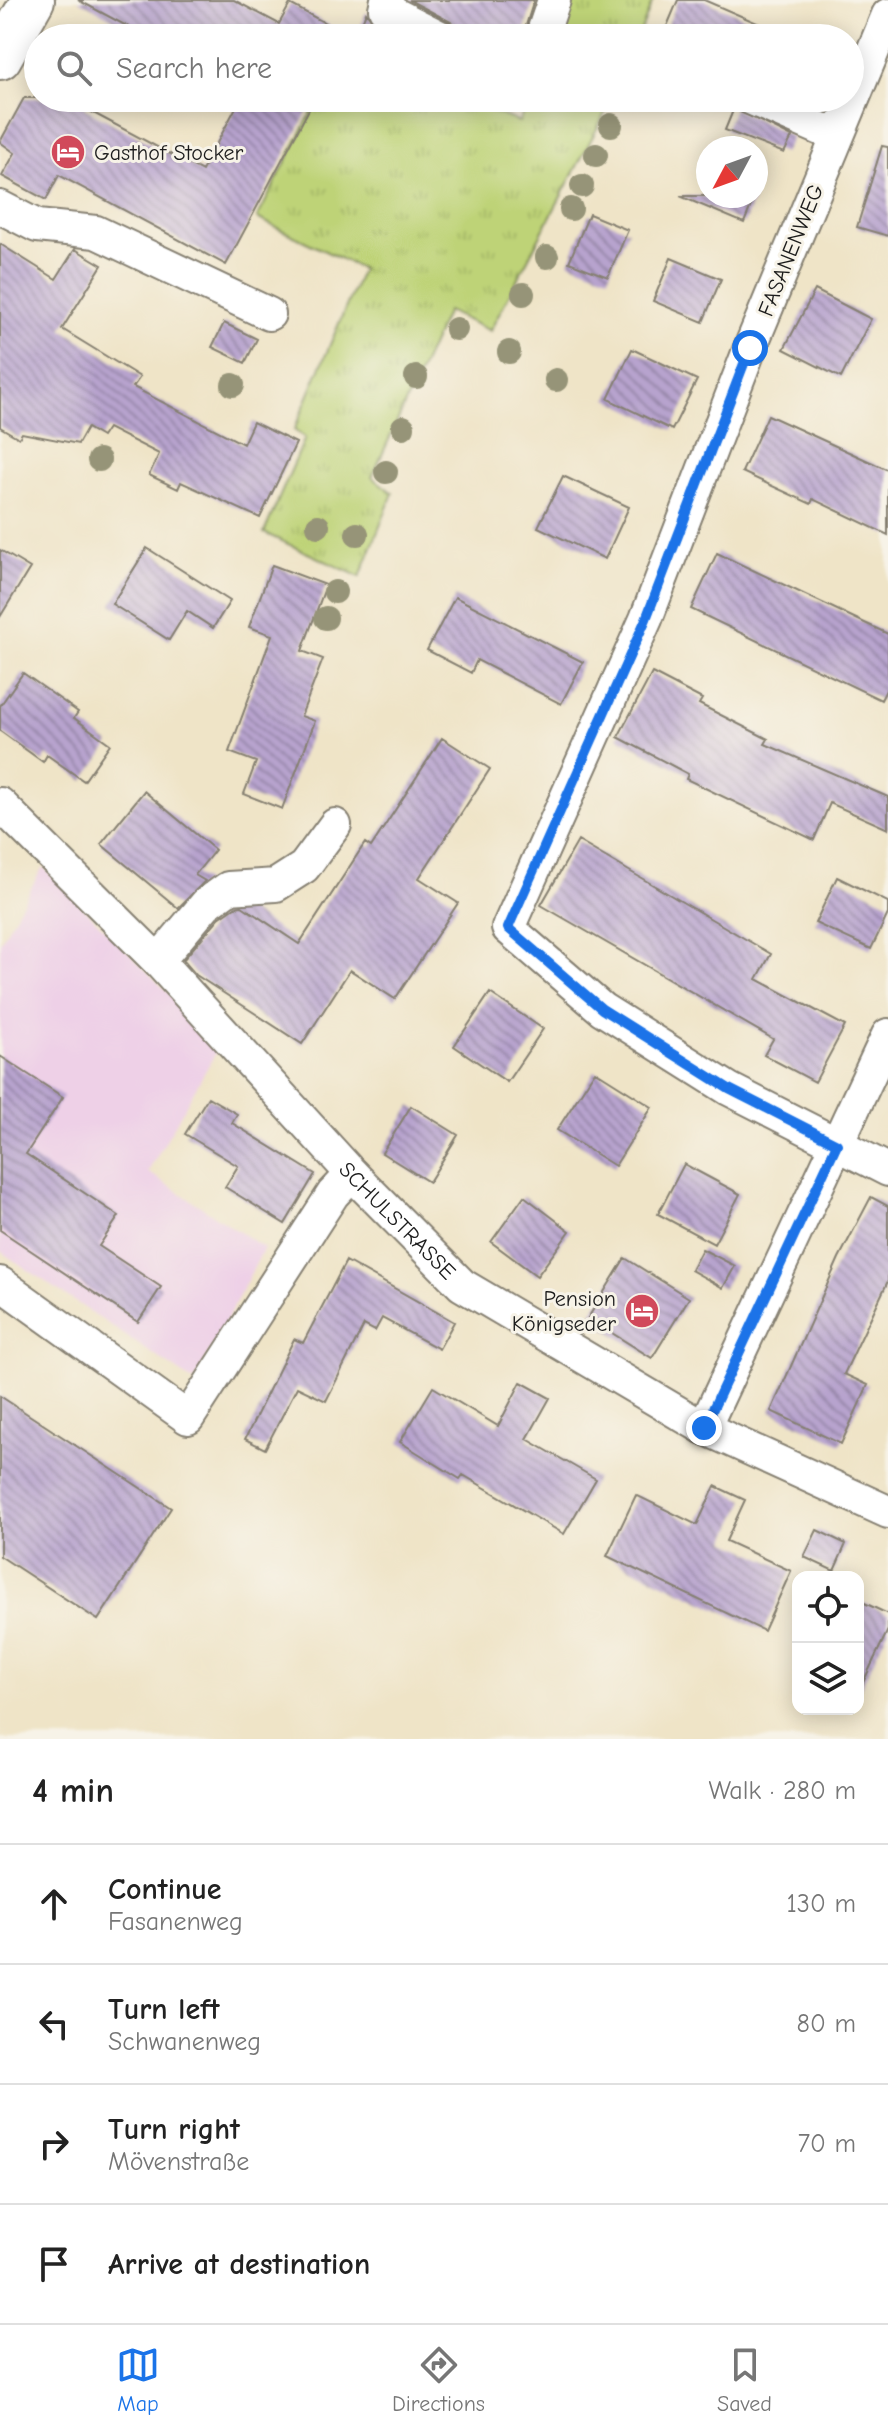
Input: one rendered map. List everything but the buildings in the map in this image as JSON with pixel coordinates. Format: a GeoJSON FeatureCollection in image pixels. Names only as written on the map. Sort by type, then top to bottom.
{"type":"FeatureCollection","features":[{"type":"Feature","properties":{"kind":"main road"},"geometry":{"type":"LineString","coordinates":[[0,58],[33,0]]}},
{"type":"Feature","properties":{"kind":"street"},"geometry":{"type":"LineString","coordinates":[[387,0],[385,9],[414,24]]}},
{"type":"Feature","properties":{"kind":"street"},"geometry":{"type":"LineString","coordinates":[[546,24],[554,0]]}},
{"type":"Feature","properties":{"kind":"street","name":"FASANENWEG"},"geometry":{"type":"LineString","coordinates":[[864,72],[888,15]]}},
{"type":"Feature","properties":{"kind":"street"},"geometry":{"type":"LineString","coordinates":[[782,112],[837,136]]}},
{"type":"Feature","properties":{"kind":"street","name":"FASANENWEG"},"geometry":{"type":"LineString","coordinates":[[837,1144],[729,1089],[602,1009],[508,928],[646,619],[750,348],[847,112]]}},
{"type":"Feature","properties":{"kind":"street"},"geometry":{"type":"LineString","coordinates":[[0,207],[37,226],[96,232],[269,314]]}},
{"type":"Feature","properties":{"kind":"street","name":"SCHULSTRASSE"},"geometry":{"type":"LineString","coordinates":[[0,804],[158,961],[352,1174],[462,1285],[704,1428],[888,1512]]}},
{"type":"Feature","properties":{"kind":"street"},"geometry":{"type":"LineString","coordinates":[[158,961],[206,904],[228,888],[276,885],[304,867],[335,825]]}},
{"type":"Feature","properties":{"kind":"street"},"geometry":{"type":"LineString","coordinates":[[704,1428],[888,1035]]}},
{"type":"Feature","properties":{"kind":"street"},"geometry":{"type":"LineString","coordinates":[[837,1144],[888,1170]]}},
{"type":"Feature","properties":{"kind":"street"},"geometry":{"type":"LineString","coordinates":[[0,1283],[188,1418],[333,1194],[352,1174]]}},
{"type":"Feature","properties":{"kind":"shaded area"},"geometry":{"type":"Polygon","coordinates":[[[43,867],[220,1045],[148,1172],[264,1248],[194,1382],[0,1251],[0,942],[43,867]]]}},
{"type":"Feature","properties":{"kind":"green space"},"geometry":{"type":"Polygon","coordinates":[[[569,0],[653,0],[644,24],[560,24],[569,0]]]}},
{"type":"Feature","properties":{"kind":"green space"},"geometry":{"type":"Polygon","coordinates":[[[312,112],[493,112],[519,122],[524,112],[606,112],[490,331],[447,311],[372,477],[393,493],[360,577],[264,533],[305,438],[294,430],[362,269],[257,218],[312,112]]]}},
{"type":"Feature","properties":{"kind":"place","name":"Gasthof Stocker"},"geometry":{"type":"Point","coordinates":[68,152]}},
{"type":"Feature","properties":{"kind":"place","name":"Pension Königseder"},"geometry":{"type":"Point","coordinates":[642,1311]}},
{"type":"Feature","properties":{"kind":"route"},"geometry":{"type":"LineString","coordinates":[[704,1428],[837,1144],[729,1089],[602,1009],[508,928],[646,619],[750,348]]}}]}
